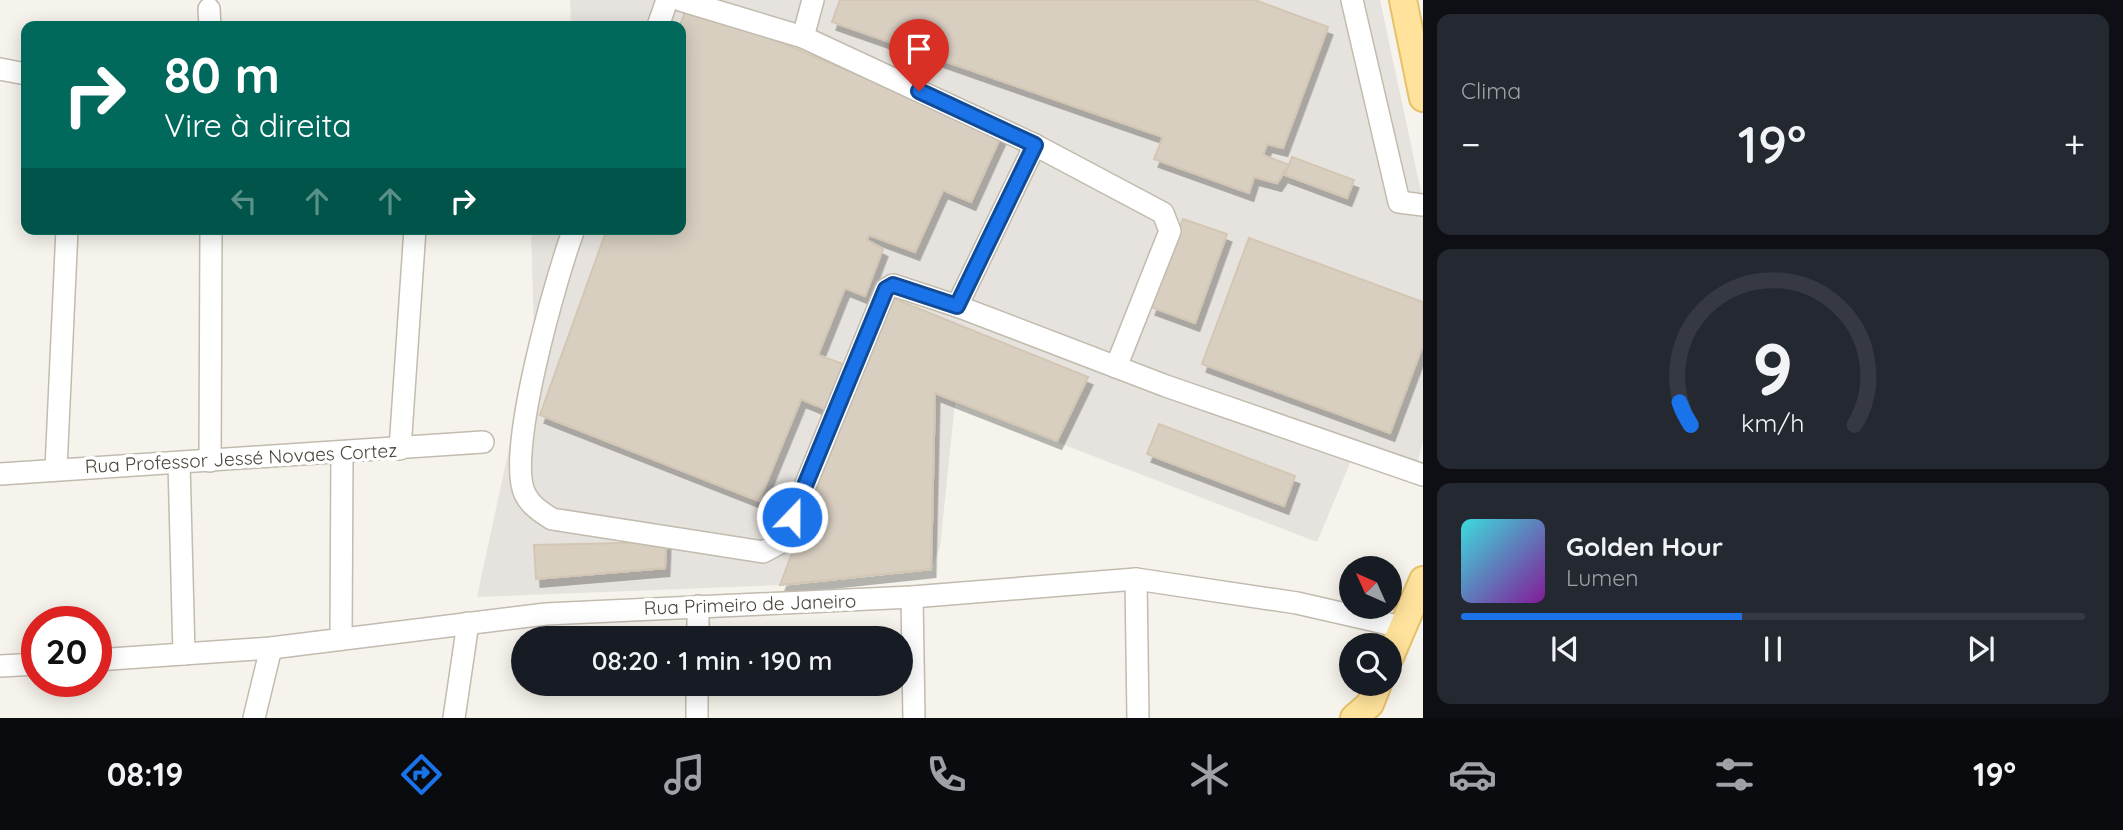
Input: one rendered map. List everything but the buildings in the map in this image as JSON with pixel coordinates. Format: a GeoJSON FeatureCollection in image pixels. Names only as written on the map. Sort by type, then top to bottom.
{"type":"FeatureCollection","features":[{"type":"Feature","properties":{"kind":"main road"},"geometry":{"type":"LineString","coordinates":[[1403,0],[1423,98]]}},
{"type":"Feature","properties":{"kind":"main road"},"geometry":{"type":"LineString","coordinates":[[1400,633],[1423,580]]}},
{"type":"Feature","properties":{"kind":"street"},"geometry":{"type":"LineString","coordinates":[[660,21],[667,0]]}},
{"type":"Feature","properties":{"kind":"street"},"geometry":{"type":"LineString","coordinates":[[680,0],[803,37],[1035,145],[1163,214],[1169,222],[1170,231],[1116,367]]}},
{"type":"Feature","properties":{"kind":"street"},"geometry":{"type":"LineString","coordinates":[[803,37],[813,0]]}},
{"type":"Feature","properties":{"kind":"street"},"geometry":{"type":"LineString","coordinates":[[1352,0],[1399,202],[1423,205]]}},
{"type":"Feature","properties":{"kind":"street"},"geometry":{"type":"LineString","coordinates":[[0,69],[21,73]]}},
{"type":"Feature","properties":{"kind":"street"},"geometry":{"type":"LineString","coordinates":[[957,306],[1035,145]]}},
{"type":"Feature","properties":{"kind":"street"},"geometry":{"type":"LineString","coordinates":[[56,469],[67,235]]}},
{"type":"Feature","properties":{"kind":"street"},"geometry":{"type":"LineString","coordinates":[[210,461],[211,235]]}},
{"type":"Feature","properties":{"kind":"street"},"geometry":{"type":"LineString","coordinates":[[400,449],[415,235]]}},
{"type":"Feature","properties":{"kind":"street"},"geometry":{"type":"LineString","coordinates":[[572,235],[533,377],[519,471],[524,493],[535,508],[552,519],[763,552],[782,542],[886,289],[893,285],[1423,475]]}},
{"type":"Feature","properties":{"kind":"street","name":"Rua Professor Jessé Novaes Cortez"},"geometry":{"type":"LineString","coordinates":[[0,474],[483,442]]}},
{"type":"Feature","properties":{"kind":"street"},"geometry":{"type":"LineString","coordinates":[[341,639],[342,453]]}},
{"type":"Feature","properties":{"kind":"street"},"geometry":{"type":"LineString","coordinates":[[178,463],[184,654]]}},
{"type":"Feature","properties":{"kind":"street"},"geometry":{"type":"LineString","coordinates":[[1136,579],[1138,718]]}},
{"type":"Feature","properties":{"kind":"street","name":"Rua Primeiro de Janeiro"},"geometry":{"type":"LineString","coordinates":[[112,659],[271,648],[546,614],[912,597],[1136,579],[1297,603],[1402,627]]}},
{"type":"Feature","properties":{"kind":"street"},"geometry":{"type":"LineString","coordinates":[[912,597],[915,718]]}},
{"type":"Feature","properties":{"kind":"street"},"geometry":{"type":"LineString","coordinates":[[698,606],[698,626]]}},
{"type":"Feature","properties":{"kind":"street"},"geometry":{"type":"LineString","coordinates":[[454,718],[468,623]]}},
{"type":"Feature","properties":{"kind":"street"},"geometry":{"type":"LineString","coordinates":[[254,718],[271,648]]}},
{"type":"Feature","properties":{"kind":"street"},"geometry":{"type":"LineString","coordinates":[[0,666],[21,665]]}},
{"type":"Feature","properties":{"kind":"street"},"geometry":{"type":"LineString","coordinates":[[697,718],[698,696]]}},
{"type":"Feature","properties":{"kind":"shaded area"},"geometry":{"type":"Polygon","coordinates":[[[570,0],[1380,0],[1423,201],[1423,441],[1418,461],[1358,444],[1317,542],[955,403],[940,547],[931,569],[780,585],[477,597],[534,332],[531,235],[686,235],[686,21],[571,21],[570,0]]]}},
{"type":"Feature","properties":{"kind":"route"},"geometry":{"type":"LineString","coordinates":[[792,517],[886,289],[893,285],[904,287],[957,306],[1035,145],[919,91]]}}]}
